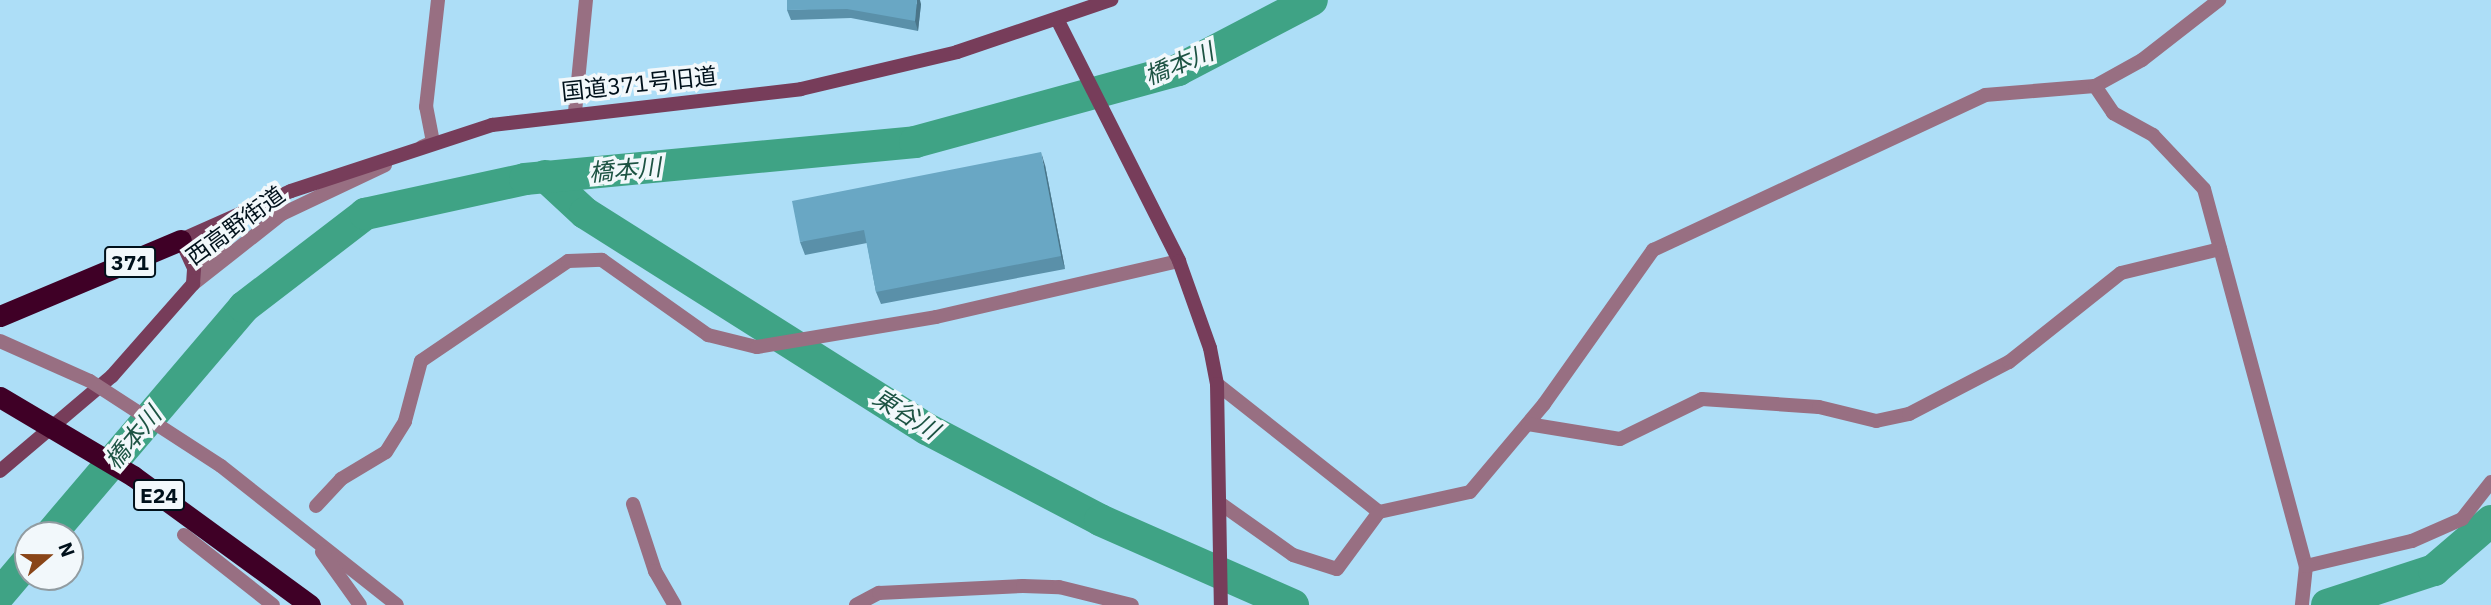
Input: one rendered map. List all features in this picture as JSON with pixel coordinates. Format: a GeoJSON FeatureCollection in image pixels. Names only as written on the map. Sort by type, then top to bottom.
{"type":"FeatureCollection","features":[{"type":"Feature","properties":{"kind":"highway","name":"371"},"geometry":{"type":"LineString","coordinates":[[0,316],[181,240]]}},
{"type":"Feature","properties":{"kind":"highway","name":"E24"},"geometry":{"type":"LineString","coordinates":[[0,397],[133,476],[310,605]]}},
{"type":"Feature","properties":{"kind":"street"},"geometry":{"type":"LineString","coordinates":[[433,142],[426,107],[438,0]]}},
{"type":"Feature","properties":{"kind":"street"},"geometry":{"type":"LineString","coordinates":[[575,112],[586,0]]}},
{"type":"Feature","properties":{"kind":"street","name":"国道371号旧道"},"geometry":{"type":"LineString","coordinates":[[181,240],[247,211],[433,142],[492,125],[575,112],[801,89],[911,65],[1111,0]]}},
{"type":"Feature","properties":{"kind":"street"},"geometry":{"type":"LineString","coordinates":[[1221,511],[1293,555],[1336,569],[1379,512],[1470,492],[1528,424],[1653,250],[1682,232],[1985,95],[2095,86],[2142,60],[2219,0]]}},
{"type":"Feature","properties":{"kind":"street"},"geometry":{"type":"LineString","coordinates":[[1057,19],[1179,261],[1217,384],[1221,602]]}},
{"type":"Feature","properties":{"kind":"street"},"geometry":{"type":"LineString","coordinates":[[2095,86],[2113,113],[2153,135],[2204,189],[2306,570],[2302,605]]}},
{"type":"Feature","properties":{"kind":"street","name":"西高野街道"},"geometry":{"type":"LineString","coordinates":[[0,471],[112,376],[192,284],[282,214],[433,142]]}},
{"type":"Feature","properties":{"kind":"street"},"geometry":{"type":"LineString","coordinates":[[192,284],[247,211]]}},
{"type":"Feature","properties":{"kind":"street"},"geometry":{"type":"LineString","coordinates":[[181,240],[194,268],[192,284]]}},
{"type":"Feature","properties":{"kind":"street"},"geometry":{"type":"LineString","coordinates":[[1528,424],[1620,439],[1702,399],[1819,407],[1876,421],[1909,414],[2009,362],[2121,273],[2220,249]]}},
{"type":"Feature","properties":{"kind":"street"},"geometry":{"type":"LineString","coordinates":[[316,506],[341,479],[386,452],[405,421],[421,361],[568,261],[602,260],[708,335],[757,347],[936,317],[1179,261]]}},
{"type":"Feature","properties":{"kind":"street"},"geometry":{"type":"LineString","coordinates":[[0,341],[90,381],[221,466],[397,605]]}},
{"type":"Feature","properties":{"kind":"street"},"geometry":{"type":"LineString","coordinates":[[1217,384],[1379,512]]}},
{"type":"Feature","properties":{"kind":"street"},"geometry":{"type":"LineString","coordinates":[[2306,570],[2412,541],[2462,519],[2491,482]]}},
{"type":"Feature","properties":{"kind":"street"},"geometry":{"type":"LineString","coordinates":[[632,504],[655,571],[676,605]]}},
{"type":"Feature","properties":{"kind":"street"},"geometry":{"type":"LineString","coordinates":[[184,535],[273,605]]}},
{"type":"Feature","properties":{"kind":"street"},"geometry":{"type":"LineString","coordinates":[[311,537],[360,605]]}},
{"type":"Feature","properties":{"kind":"street"},"geometry":{"type":"LineString","coordinates":[[856,605],[879,593],[1023,586],[1059,587],[1132,605]]}},
{"type":"Feature","properties":{"kind":"building"},"geometry":{"type":"Polygon","coordinates":[[[787,0],[917,0],[915,21],[847,9],[787,10],[787,0]]]}},
{"type":"Feature","properties":{"kind":"building"},"geometry":{"type":"Polygon","coordinates":[[[1041,152],[1061,256],[876,292],[864,230],[800,242],[792,201],[1041,152]]]}},
{"type":"Feature","properties":{"kind":"waterway","name":"橋本川"},"geometry":{"type":"LineString","coordinates":[[62,521],[244,307],[365,214],[525,179],[915,142],[1178,70],[1312,0]]}},
{"type":"Feature","properties":{"kind":"waterway","name":"東谷川"},"geometry":{"type":"LineString","coordinates":[[545,176],[585,213],[927,429],[1100,520],[1293,605]]}},
{"type":"Feature","properties":{"kind":"waterway","name":"東谷川"},"geometry":{"type":"LineString","coordinates":[[2327,605],[2434,570],[2491,521]]}},
{"type":"Feature","properties":{"kind":"waterway","name":"橋本川"},"geometry":{"type":"LineString","coordinates":[[0,594],[14,578]]}}]}
